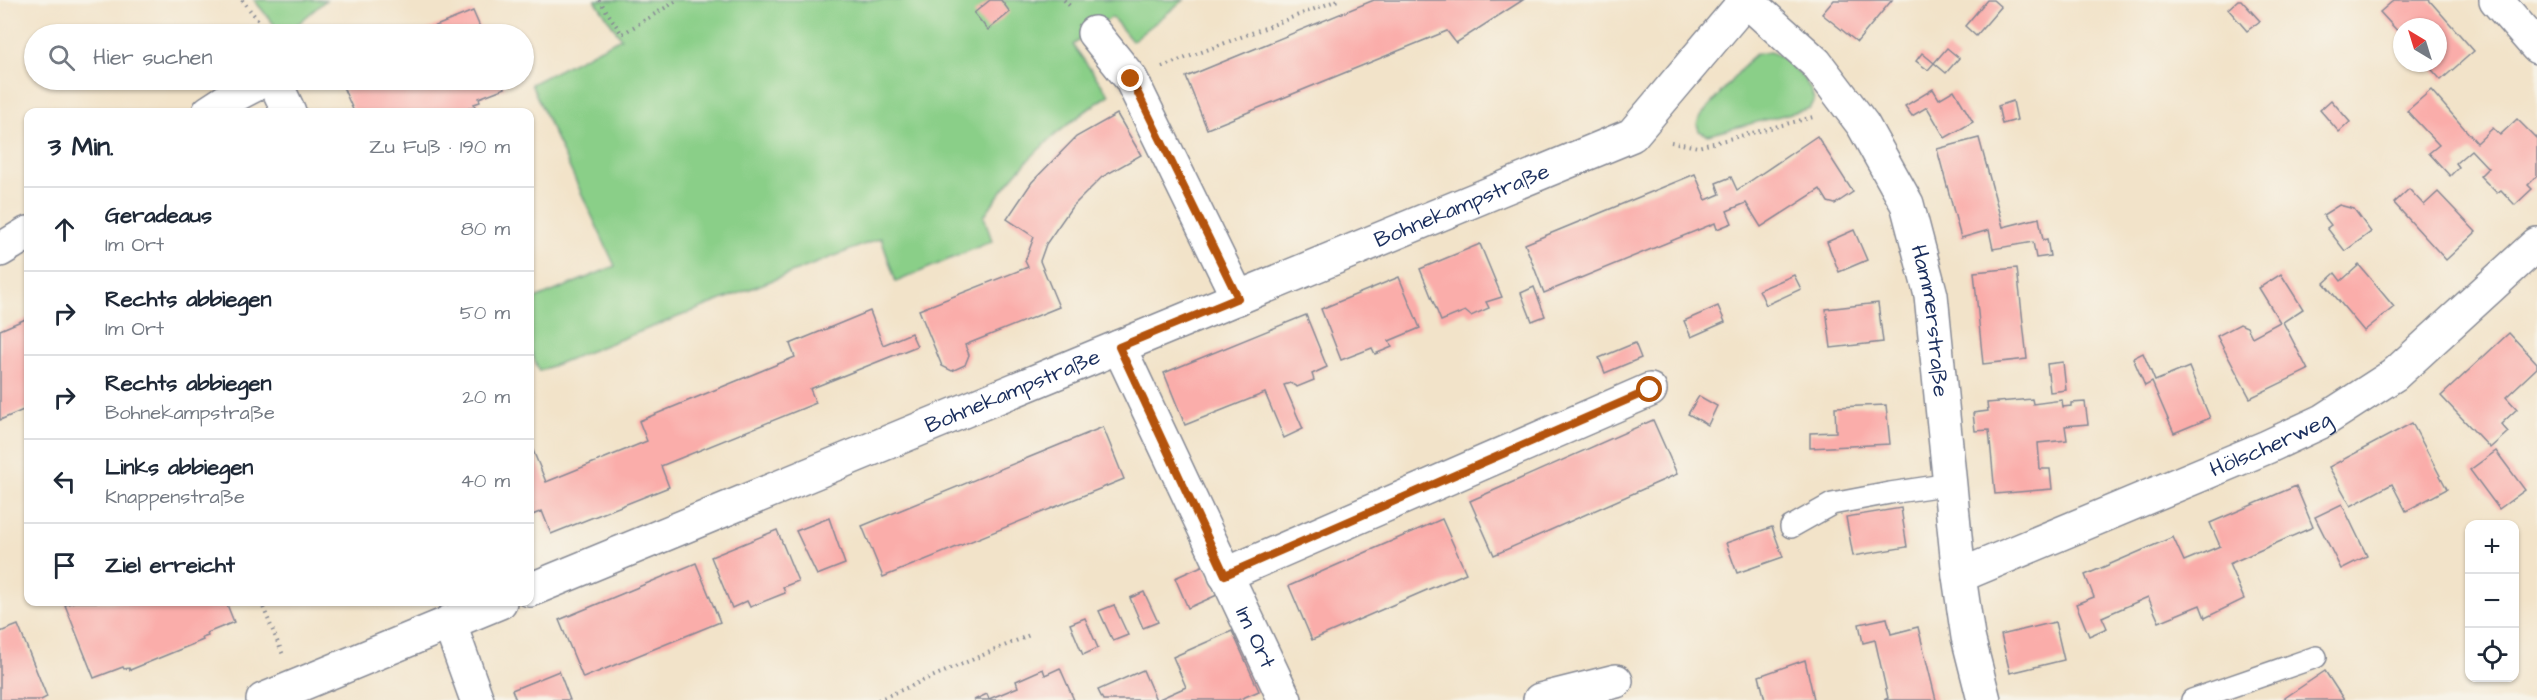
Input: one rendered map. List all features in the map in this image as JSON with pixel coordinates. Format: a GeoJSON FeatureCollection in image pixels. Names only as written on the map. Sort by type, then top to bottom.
{"type":"FeatureCollection","features":[{"type":"Feature","properties":{"kind":"street","name":"Hammerstraße"},"geometry":{"type":"LineString","coordinates":[[1746,0],[1816,63],[1863,125],[1907,204],[1931,295],[1959,576],[1968,637],[1984,700]]}},
{"type":"Feature","properties":{"kind":"street","name":"Bohnekampstraße"},"geometry":{"type":"LineString","coordinates":[[534,588],[1632,135],[1746,0]]}},
{"type":"Feature","properties":{"kind":"street"},"geometry":{"type":"LineString","coordinates":[[2496,0],[2537,47]]}},
{"type":"Feature","properties":{"kind":"street"},"geometry":{"type":"LineString","coordinates":[[1094,33],[1131,79],[1238,298]]}},
{"type":"Feature","properties":{"kind":"street"},"geometry":{"type":"LineString","coordinates":[[222,104],[246,90]]}},
{"type":"Feature","properties":{"kind":"street"},"geometry":{"type":"LineString","coordinates":[[278,90],[286,108]]}},
{"type":"Feature","properties":{"kind":"street"},"geometry":{"type":"LineString","coordinates":[[0,250],[24,235]]}},
{"type":"Feature","properties":{"kind":"street","name":"Hölscherweg"},"geometry":{"type":"LineString","coordinates":[[1959,576],[2267,447],[2323,421],[2394,375],[2537,244]]}},
{"type":"Feature","properties":{"kind":"street","name":"Im Ort"},"geometry":{"type":"LineString","coordinates":[[1119,347],[1285,700]]}},
{"type":"Feature","properties":{"kind":"street"},"geometry":{"type":"LineString","coordinates":[[1225,575],[1650,390]]}},
{"type":"Feature","properties":{"kind":"street"},"geometry":{"type":"LineString","coordinates":[[263,700],[488,606]]}},
{"type":"Feature","properties":{"kind":"street"},"geometry":{"type":"LineString","coordinates":[[449,622],[477,700]]}},
{"type":"Feature","properties":{"kind":"street"},"geometry":{"type":"LineString","coordinates":[[1540,700],[1616,681]]}},
{"type":"Feature","properties":{"kind":"lane"},"geometry":{"type":"LineString","coordinates":[[1791,527],[1832,504],[1950,484]]}},
{"type":"Feature","properties":{"kind":"lane"},"geometry":{"type":"LineString","coordinates":[[2192,700],[2316,657]]}},
{"type":"Feature","properties":{"kind":"path"},"geometry":{"type":"LineString","coordinates":[[242,0],[261,24]]}},
{"type":"Feature","properties":{"kind":"path"},"geometry":{"type":"LineString","coordinates":[[599,0],[622,34],[678,0]]}},
{"type":"Feature","properties":{"kind":"path"},"geometry":{"type":"LineString","coordinates":[[1131,79],[1338,0]]}},
{"type":"Feature","properties":{"kind":"path"},"geometry":{"type":"LineString","coordinates":[[1632,135],[1698,147],[1850,107]]}},
{"type":"Feature","properties":{"kind":"path"},"geometry":{"type":"LineString","coordinates":[[263,606],[296,687]]}},
{"type":"Feature","properties":{"kind":"path"},"geometry":{"type":"LineString","coordinates":[[878,700],[1032,634]]}},
{"type":"Feature","properties":{"kind":"green space"},"geometry":{"type":"Polygon","coordinates":[[[254,0],[326,0],[298,24],[274,24],[254,0]]]}},
{"type":"Feature","properties":{"kind":"green space"},"geometry":{"type":"Polygon","coordinates":[[[595,0],[1184,0],[1132,41],[1112,17],[1073,45],[1109,95],[1072,121],[1040,149],[997,197],[984,216],[992,241],[896,282],[881,238],[539,371],[534,359],[534,299],[615,266],[534,90],[534,82],[621,38],[595,0]]]}},
{"type":"Feature","properties":{"kind":"green space"},"geometry":{"type":"Polygon","coordinates":[[[1770,52],[1791,65],[1804,79],[1814,102],[1810,108],[1708,135],[1699,131],[1697,124],[1700,117],[1750,59],[1756,54],[1770,52]]]}},
{"type":"Feature","properties":{"kind":"building"},"geometry":{"type":"Polygon","coordinates":[[[990,0],[1001,0],[1010,12],[988,30],[974,13],[990,0]]]}},
{"type":"Feature","properties":{"kind":"building"},"geometry":{"type":"Polygon","coordinates":[[[1374,0],[1523,0],[1456,43],[1447,31],[1207,129],[1186,77],[1374,0]]]}},
{"type":"Feature","properties":{"kind":"building"},"geometry":{"type":"Polygon","coordinates":[[[1834,0],[1892,0],[1857,42],[1822,14],[1834,0]]]}},
{"type":"Feature","properties":{"kind":"building"},"geometry":{"type":"Polygon","coordinates":[[[1987,0],[1993,0],[2001,7],[1976,36],[1965,26],[1987,0]]]}},
{"type":"Feature","properties":{"kind":"building"},"geometry":{"type":"Polygon","coordinates":[[[2241,0],[2260,21],[2247,31],[2228,9],[2241,0]]]}},
{"type":"Feature","properties":{"kind":"building"},"geometry":{"type":"Polygon","coordinates":[[[2394,0],[2429,0],[2445,18],[2393,18],[2393,26],[2380,12],[2394,0]]]}},
{"type":"Feature","properties":{"kind":"building"},"geometry":{"type":"Polygon","coordinates":[[[473,11],[479,24],[441,24],[473,11]]]}},
{"type":"Feature","properties":{"kind":"building"},"geometry":{"type":"Polygon","coordinates":[[[2447,20],[2474,51],[2441,80],[2434,72],[2447,72],[2447,20]]]}},
{"type":"Feature","properties":{"kind":"building"},"geometry":{"type":"Polygon","coordinates":[[[1947,48],[1959,58],[1946,73],[1934,63],[1947,48]]]}},
{"type":"Feature","properties":{"kind":"building"},"geometry":{"type":"Polygon","coordinates":[[[1922,53],[1934,63],[1928,70],[1916,61],[1922,53]]]}},
{"type":"Feature","properties":{"kind":"building"},"geometry":{"type":"Polygon","coordinates":[[[1933,89],[1939,99],[1954,90],[1973,122],[1945,138],[1927,107],[1912,116],[1905,106],[1933,89]]]}},
{"type":"Feature","properties":{"kind":"building"},"geometry":{"type":"Polygon","coordinates":[[[344,90],[500,90],[479,98],[480,102],[470,108],[352,108],[344,90]]]}},
{"type":"Feature","properties":{"kind":"building"},"geometry":{"type":"Polygon","coordinates":[[[2431,90],[2477,143],[2493,128],[2500,135],[2517,119],[2537,139],[2537,176],[2528,185],[2532,189],[2515,205],[2501,190],[2497,193],[2480,176],[2488,168],[2471,150],[2456,163],[2459,167],[2450,176],[2429,153],[2439,145],[2407,111],[2431,90]]]}},
{"type":"Feature","properties":{"kind":"building"},"geometry":{"type":"Polygon","coordinates":[[[2331,100],[2350,122],[2339,132],[2320,110],[2331,100]]]}},
{"type":"Feature","properties":{"kind":"building"},"geometry":{"type":"Polygon","coordinates":[[[2013,101],[2017,120],[2002,124],[1998,106],[2013,101]]]}},
{"type":"Feature","properties":{"kind":"building"},"geometry":{"type":"Polygon","coordinates":[[[1117,114],[1141,155],[1102,177],[1071,208],[1046,244],[1040,261],[1059,307],[965,345],[969,355],[965,365],[952,371],[942,366],[919,310],[1028,267],[1025,261],[1034,237],[1007,219],[1032,182],[1076,137],[1117,114]]]}},
{"type":"Feature","properties":{"kind":"building"},"geometry":{"type":"Polygon","coordinates":[[[1817,136],[1853,192],[1835,204],[1828,202],[1820,189],[1761,227],[1746,203],[1727,211],[1732,223],[1717,229],[1715,223],[1544,293],[1525,244],[1695,174],[1706,200],[1720,194],[1716,183],[1731,177],[1737,190],[1817,136]]]}},
{"type":"Feature","properties":{"kind":"building"},"geometry":{"type":"Polygon","coordinates":[[[1979,138],[2003,227],[2039,218],[2043,240],[2047,239],[2050,256],[2036,258],[2033,242],[1993,249],[1989,230],[1961,238],[1937,149],[1979,138]]]}},
{"type":"Feature","properties":{"kind":"building"},"geometry":{"type":"Polygon","coordinates":[[[2409,189],[2424,205],[2438,192],[2476,232],[2446,260],[2394,203],[2409,189]]]}},
{"type":"Feature","properties":{"kind":"building"},"geometry":{"type":"Polygon","coordinates":[[[2339,205],[2354,209],[2371,232],[2345,251],[2327,228],[2331,225],[2323,215],[2339,205]]]}},
{"type":"Feature","properties":{"kind":"building"},"geometry":{"type":"Polygon","coordinates":[[[1854,230],[1867,260],[1839,272],[1827,242],[1854,230]]]}},
{"type":"Feature","properties":{"kind":"building"},"geometry":{"type":"Polygon","coordinates":[[[1480,244],[1502,297],[1486,302],[1489,308],[1471,316],[1465,311],[1441,321],[1420,269],[1480,244]]]}},
{"type":"Feature","properties":{"kind":"building"},"geometry":{"type":"Polygon","coordinates":[[[2359,265],[2394,307],[2364,331],[2324,283],[2335,273],[2341,281],[2359,265]]]}},
{"type":"Feature","properties":{"kind":"building"},"geometry":{"type":"Polygon","coordinates":[[[2017,268],[2027,359],[1983,364],[1974,272],[2017,268]]]}},
{"type":"Feature","properties":{"kind":"building"},"geometry":{"type":"Polygon","coordinates":[[[2281,274],[2303,309],[2283,322],[2308,370],[2250,398],[2217,336],[2240,324],[2247,327],[2252,337],[2280,322],[2259,288],[2281,274]]]}},
{"type":"Feature","properties":{"kind":"building"},"geometry":{"type":"Polygon","coordinates":[[[1794,275],[1801,289],[1766,305],[1759,290],[1794,275]]]}},
{"type":"Feature","properties":{"kind":"building"},"geometry":{"type":"Polygon","coordinates":[[[1399,277],[1420,328],[1389,341],[1392,347],[1375,354],[1372,348],[1341,360],[1321,309],[1399,277]]]}},
{"type":"Feature","properties":{"kind":"building"},"geometry":{"type":"Polygon","coordinates":[[[1534,287],[1545,316],[1532,321],[1521,293],[1534,287]]]}},
{"type":"Feature","properties":{"kind":"building"},"geometry":{"type":"Polygon","coordinates":[[[1878,303],[1883,342],[1831,348],[1826,309],[1878,303]]]}},
{"type":"Feature","properties":{"kind":"building"},"geometry":{"type":"Polygon","coordinates":[[[1718,306],[1725,322],[1691,337],[1684,321],[1718,306]]]}},
{"type":"Feature","properties":{"kind":"building"},"geometry":{"type":"Polygon","coordinates":[[[870,311],[883,345],[911,333],[917,346],[810,389],[816,403],[661,466],[669,487],[551,534],[542,511],[534,514],[534,453],[546,482],[647,441],[639,421],[795,357],[790,344],[870,311]]]}},
{"type":"Feature","properties":{"kind":"building"},"geometry":{"type":"Polygon","coordinates":[[[1306,315],[1327,367],[1312,374],[1314,380],[1297,387],[1290,383],[1284,385],[1303,429],[1284,438],[1265,393],[1185,425],[1164,373],[1306,315]]]}},
{"type":"Feature","properties":{"kind":"building"},"geometry":{"type":"Polygon","coordinates":[[[24,320],[24,410],[0,420],[0,330],[24,320]]]}},
{"type":"Feature","properties":{"kind":"building"},"geometry":{"type":"Polygon","coordinates":[[[2509,333],[2537,363],[2537,368],[2506,397],[2517,409],[2501,424],[2508,432],[2490,448],[2441,396],[2509,333]]]}},
{"type":"Feature","properties":{"kind":"building"},"geometry":{"type":"Polygon","coordinates":[[[1635,343],[1641,358],[1605,373],[1599,358],[1635,343]]]}},
{"type":"Feature","properties":{"kind":"building"},"geometry":{"type":"Polygon","coordinates":[[[2143,353],[2155,381],[2189,367],[2210,418],[2174,433],[2152,382],[2145,386],[2133,358],[2143,353]]]}},
{"type":"Feature","properties":{"kind":"building"},"geometry":{"type":"Polygon","coordinates":[[[2063,362],[2066,390],[2050,392],[2047,364],[2063,362]]]}},
{"type":"Feature","properties":{"kind":"building"},"geometry":{"type":"Polygon","coordinates":[[[1699,396],[1717,406],[1708,425],[1688,414],[1699,396]]]}},
{"type":"Feature","properties":{"kind":"building"},"geometry":{"type":"Polygon","coordinates":[[[2032,399],[2033,404],[2062,400],[2063,407],[2071,406],[2071,403],[2085,402],[2088,424],[2065,426],[2067,440],[2038,443],[2040,469],[2050,469],[2052,489],[1995,494],[1989,430],[1975,431],[1973,413],[1988,411],[1987,403],[2032,399]]]}},
{"type":"Feature","properties":{"kind":"building"},"geometry":{"type":"Polygon","coordinates":[[[1886,405],[1890,444],[1810,448],[1810,433],[1836,432],[1835,407],[1886,405]]]}},
{"type":"Feature","properties":{"kind":"building"},"geometry":{"type":"Polygon","coordinates":[[[1653,420],[1677,474],[1494,555],[1470,501],[1653,420]]]}},
{"type":"Feature","properties":{"kind":"building"},"geometry":{"type":"Polygon","coordinates":[[[2412,423],[2447,489],[2406,511],[2392,484],[2351,506],[2329,467],[2412,423]]]}},
{"type":"Feature","properties":{"kind":"building"},"geometry":{"type":"Polygon","coordinates":[[[1103,427],[1124,479],[883,577],[862,526],[1103,427]]]}},
{"type":"Feature","properties":{"kind":"building"},"geometry":{"type":"Polygon","coordinates":[[[2496,451],[2525,490],[2499,509],[2470,470],[2496,451]]]}},
{"type":"Feature","properties":{"kind":"building"},"geometry":{"type":"Polygon","coordinates":[[[2296,486],[2313,527],[2229,564],[2244,599],[2205,618],[2200,605],[2159,622],[2148,597],[2102,617],[2107,628],[2089,636],[2076,604],[2094,597],[2085,575],[2173,537],[2184,561],[2220,546],[2210,523],[2296,486]]]}},
{"type":"Feature","properties":{"kind":"building"},"geometry":{"type":"Polygon","coordinates":[[[2342,504],[2367,556],[2341,569],[2315,517],[2342,504]]]}},
{"type":"Feature","properties":{"kind":"building"},"geometry":{"type":"Polygon","coordinates":[[[1901,508],[1907,547],[1853,556],[1846,517],[1901,508]]]}},
{"type":"Feature","properties":{"kind":"building"},"geometry":{"type":"Polygon","coordinates":[[[829,518],[845,564],[817,575],[796,531],[829,518]]]}},
{"type":"Feature","properties":{"kind":"building"},"geometry":{"type":"Polygon","coordinates":[[[1442,519],[1466,573],[1312,640],[1289,586],[1442,519]]]}},
{"type":"Feature","properties":{"kind":"building"},"geometry":{"type":"Polygon","coordinates":[[[1772,527],[1783,557],[1737,573],[1726,543],[1772,527]]]}},
{"type":"Feature","properties":{"kind":"building"},"geometry":{"type":"Polygon","coordinates":[[[777,530],[798,581],[783,587],[785,593],[750,607],[747,601],[732,608],[711,557],[777,530]]]}},
{"type":"Feature","properties":{"kind":"building"},"geometry":{"type":"Polygon","coordinates":[[[696,563],[720,622],[583,678],[559,620],[696,563]]]}},
{"type":"Feature","properties":{"kind":"building"},"geometry":{"type":"Polygon","coordinates":[[[1204,565],[1217,595],[1188,608],[1175,578],[1204,565]]]}},
{"type":"Feature","properties":{"kind":"building"},"geometry":{"type":"Polygon","coordinates":[[[1144,592],[1158,622],[1143,628],[1130,598],[1144,592]]]}},
{"type":"Feature","properties":{"kind":"building"},"geometry":{"type":"Polygon","coordinates":[[[1114,605],[1128,635],[1113,641],[1099,611],[1114,605]]]}},
{"type":"Feature","properties":{"kind":"building"},"geometry":{"type":"Polygon","coordinates":[[[65,606],[228,606],[234,622],[207,633],[208,636],[202,638],[203,640],[130,670],[123,667],[94,678],[65,606]]]}},
{"type":"Feature","properties":{"kind":"building"},"geometry":{"type":"Polygon","coordinates":[[[1085,618],[1098,648],[1083,655],[1070,624],[1085,618]]]}},
{"type":"Feature","properties":{"kind":"building"},"geometry":{"type":"Polygon","coordinates":[[[1887,618],[1891,634],[1918,627],[1936,700],[1884,700],[1888,698],[1875,640],[1863,643],[1859,624],[1887,618]]]}},
{"type":"Feature","properties":{"kind":"building"},"geometry":{"type":"Polygon","coordinates":[[[2055,622],[2064,660],[2010,673],[2001,635],[2055,622]]]}},
{"type":"Feature","properties":{"kind":"building"},"geometry":{"type":"Polygon","coordinates":[[[18,625],[47,697],[41,700],[0,700],[0,632],[18,625]]]}},
{"type":"Feature","properties":{"kind":"building"},"geometry":{"type":"Polygon","coordinates":[[[1232,631],[1259,691],[1238,700],[1157,700],[1186,687],[1173,657],[1232,631]]]}},
{"type":"Feature","properties":{"kind":"building"},"geometry":{"type":"Polygon","coordinates":[[[1805,660],[1814,699],[1765,700],[1759,676],[1805,660]]]}},
{"type":"Feature","properties":{"kind":"building"},"geometry":{"type":"Polygon","coordinates":[[[1060,668],[1074,700],[974,700],[987,694],[989,699],[1018,687],[1016,681],[1043,669],[1045,675],[1060,668]]]}},
{"type":"Feature","properties":{"kind":"building"},"geometry":{"type":"Polygon","coordinates":[[[1143,670],[1156,700],[1103,700],[1098,690],[1143,670]]]}},
{"type":"Feature","properties":{"kind":"building"},"geometry":{"type":"Polygon","coordinates":[[[559,671],[570,700],[516,700],[512,690],[559,671]]]}},
{"type":"Feature","properties":{"kind":"building"},"geometry":{"type":"Polygon","coordinates":[[[2325,671],[2344,700],[2282,700],[2292,693],[2325,671]]]}},
{"type":"Feature","properties":{"kind":"route"},"geometry":{"type":"LineString","coordinates":[[1131,79],[1238,298],[1119,347],[1225,575],[1650,390]]}}]}
